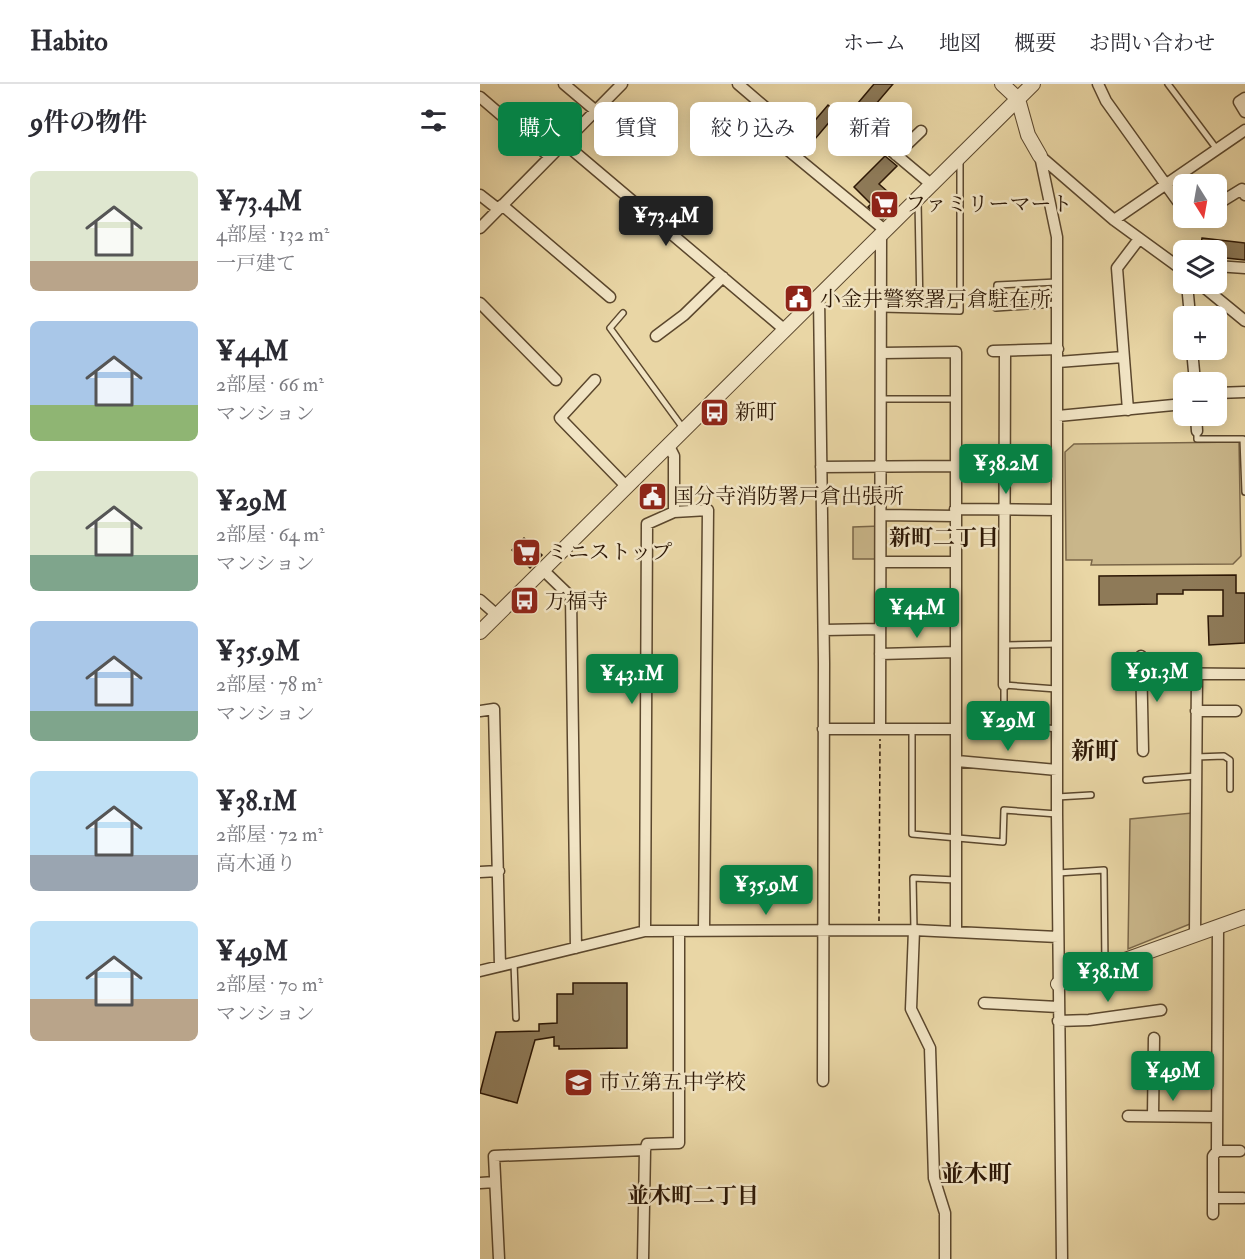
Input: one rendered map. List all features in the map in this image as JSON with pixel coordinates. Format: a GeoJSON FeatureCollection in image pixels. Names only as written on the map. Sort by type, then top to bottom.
{"type":"FeatureCollection","features":[{"type":"Feature","properties":{"kind":"street"},"geometry":{"type":"LineString","coordinates":[[564,84],[594,109]]}},
{"type":"Feature","properties":{"kind":"street"},"geometry":{"type":"LineString","coordinates":[[605,102],[622,84]]}},
{"type":"Feature","properties":{"kind":"street"},"geometry":{"type":"LineString","coordinates":[[738,84],[786,125],[789,132],[787,146],[789,151],[884,233]]}},
{"type":"Feature","properties":{"kind":"street"},"geometry":{"type":"LineString","coordinates":[[1002,84],[1018,99],[1028,135],[1040,156],[1056,230],[1058,282],[1058,1022],[1062,1259]]}},
{"type":"Feature","properties":{"kind":"street"},"geometry":{"type":"LineString","coordinates":[[480,632],[1033,84]]}},
{"type":"Feature","properties":{"kind":"street"},"geometry":{"type":"LineString","coordinates":[[1098,84],[1106,101],[1173,193]]}},
{"type":"Feature","properties":{"kind":"street"},"geometry":{"type":"LineString","coordinates":[[480,97],[550,157],[480,228]]}},
{"type":"Feature","properties":{"kind":"street"},"geometry":{"type":"LineString","coordinates":[[1245,98],[1239,102],[1245,112]]}},
{"type":"Feature","properties":{"kind":"street"},"geometry":{"type":"LineString","coordinates":[[582,125],[594,113]]}},
{"type":"Feature","properties":{"kind":"street"},"geometry":{"type":"LineString","coordinates":[[1114,220],[1166,182],[1245,130]]}},
{"type":"Feature","properties":{"kind":"street"},"geometry":{"type":"LineString","coordinates":[[912,140],[921,131]]}},
{"type":"Feature","properties":{"kind":"street"},"geometry":{"type":"LineString","coordinates":[[579,156],[785,330]]}},
{"type":"Feature","properties":{"kind":"street"},"geometry":{"type":"LineString","coordinates":[[897,156],[932,185]]}},
{"type":"Feature","properties":{"kind":"street"},"geometry":{"type":"LineString","coordinates":[[1040,156],[1114,220],[1173,263]]}},
{"type":"Feature","properties":{"kind":"street"},"geometry":{"type":"LineString","coordinates":[[1227,198],[1242,189],[1245,195]]}},
{"type":"Feature","properties":{"kind":"street"},"geometry":{"type":"LineString","coordinates":[[480,195],[500,207],[610,297]]}},
{"type":"Feature","properties":{"kind":"street"},"geometry":{"type":"LineString","coordinates":[[880,729],[884,233]]}},
{"type":"Feature","properties":{"kind":"street"},"geometry":{"type":"LineString","coordinates":[[1128,410],[1117,268],[1139,239]]}},
{"type":"Feature","properties":{"kind":"street"},"geometry":{"type":"LineString","coordinates":[[1227,267],[1245,268]]}},
{"type":"Feature","properties":{"kind":"street"},"geometry":{"type":"LineString","coordinates":[[656,336],[684,315],[723,277]]}},
{"type":"Feature","properties":{"kind":"street"},"geometry":{"type":"LineString","coordinates":[[1212,294],[1245,321]]}},
{"type":"Feature","properties":{"kind":"street"},"geometry":{"type":"LineString","coordinates":[[819,297],[824,630],[823,1081]]}},
{"type":"Feature","properties":{"kind":"street"},"geometry":{"type":"LineString","coordinates":[[480,303],[556,380]]}},
{"type":"Feature","properties":{"kind":"street"},"geometry":{"type":"LineString","coordinates":[[993,351],[1058,349]]}},
{"type":"Feature","properties":{"kind":"street"},"geometry":{"type":"LineString","coordinates":[[1004,685],[1005,351]]}},
{"type":"Feature","properties":{"kind":"street"},"geometry":{"type":"LineString","coordinates":[[882,353],[956,352],[954,607],[957,761],[956,932]]}},
{"type":"Feature","properties":{"kind":"street"},"geometry":{"type":"LineString","coordinates":[[1058,362],[1123,357]]}},
{"type":"Feature","properties":{"kind":"street"},"geometry":{"type":"LineString","coordinates":[[595,380],[560,418],[626,486]]}},
{"type":"Feature","properties":{"kind":"street"},"geometry":{"type":"LineString","coordinates":[[1227,393],[1245,392]]}},
{"type":"Feature","properties":{"kind":"street"},"geometry":{"type":"LineString","coordinates":[[1058,416],[1173,405]]}},
{"type":"Feature","properties":{"kind":"street"},"geometry":{"type":"LineString","coordinates":[[1197,426],[1197,431]]}},
{"type":"Feature","properties":{"kind":"street"},"geometry":{"type":"LineString","coordinates":[[668,444],[674,456],[674,512]]}},
{"type":"Feature","properties":{"kind":"street"},"geometry":{"type":"LineString","coordinates":[[821,466],[956,466]]}},
{"type":"Feature","properties":{"kind":"street"},"geometry":{"type":"LineString","coordinates":[[645,931],[646,524],[674,512],[708,510],[704,930]]}},
{"type":"Feature","properties":{"kind":"street"},"geometry":{"type":"LineString","coordinates":[[882,516],[1058,510]]}},
{"type":"Feature","properties":{"kind":"street"},"geometry":{"type":"LineString","coordinates":[[882,562],[955,562]]}},
{"type":"Feature","properties":{"kind":"street"},"geometry":{"type":"LineString","coordinates":[[543,569],[571,597],[576,948]]}},
{"type":"Feature","properties":{"kind":"street"},"geometry":{"type":"LineString","coordinates":[[480,600],[497,615]]}},
{"type":"Feature","properties":{"kind":"street"},"geometry":{"type":"LineString","coordinates":[[880,607],[954,607]]}},
{"type":"Feature","properties":{"kind":"street"},"geometry":{"type":"LineString","coordinates":[[824,630],[880,629]]}},
{"type":"Feature","properties":{"kind":"street"},"geometry":{"type":"LineString","coordinates":[[880,654],[955,652]]}},
{"type":"Feature","properties":{"kind":"street"},"geometry":{"type":"LineString","coordinates":[[1141,656],[1143,751]]}},
{"type":"Feature","properties":{"kind":"street"},"geometry":{"type":"LineString","coordinates":[[1142,673],[1245,674]]}},
{"type":"Feature","properties":{"kind":"street"},"geometry":{"type":"LineString","coordinates":[[1195,935],[1197,673]]}},
{"type":"Feature","properties":{"kind":"street"},"geometry":{"type":"LineString","coordinates":[[480,711],[494,709],[501,966]]}},
{"type":"Feature","properties":{"kind":"street"},"geometry":{"type":"LineString","coordinates":[[1196,711],[1236,711]]}},
{"type":"Feature","properties":{"kind":"street"},"geometry":{"type":"LineString","coordinates":[[823,729],[956,729]]}},
{"type":"Feature","properties":{"kind":"street"},"geometry":{"type":"LineString","coordinates":[[957,761],[1057,770]]}},
{"type":"Feature","properties":{"kind":"street"},"geometry":{"type":"LineString","coordinates":[[480,872],[499,871]]}},
{"type":"Feature","properties":{"kind":"street"},"geometry":{"type":"LineString","coordinates":[[1058,984],[1245,917]]}},
{"type":"Feature","properties":{"kind":"street"},"geometry":{"type":"LineString","coordinates":[[1213,1214],[1213,1156],[1217,1151],[1218,926]]}},
{"type":"Feature","properties":{"kind":"street"},"geometry":{"type":"LineString","coordinates":[[914,930],[911,1009],[930,1048],[934,1178],[945,1213],[945,1259]]}},
{"type":"Feature","properties":{"kind":"street"},"geometry":{"type":"LineString","coordinates":[[480,971],[645,931],[914,930],[1058,937]]}},
{"type":"Feature","properties":{"kind":"street"},"geometry":{"type":"LineString","coordinates":[[643,1259],[645,1150],[647,1144],[679,1143],[679,931]]}},
{"type":"Feature","properties":{"kind":"street"},"geometry":{"type":"LineString","coordinates":[[984,1003],[1058,1007]]}},
{"type":"Feature","properties":{"kind":"street"},"geometry":{"type":"LineString","coordinates":[[1058,1022],[1161,1010]]}},
{"type":"Feature","properties":{"kind":"street"},"geometry":{"type":"LineString","coordinates":[[1153,1116],[1154,1038]]}},
{"type":"Feature","properties":{"kind":"street"},"geometry":{"type":"LineString","coordinates":[[1128,1116],[1217,1117]]}},
{"type":"Feature","properties":{"kind":"street"},"geometry":{"type":"LineString","coordinates":[[499,1259],[494,1156],[645,1150]]}},
{"type":"Feature","properties":{"kind":"street"},"geometry":{"type":"LineString","coordinates":[[1217,1151],[1240,1151]]}},
{"type":"Feature","properties":{"kind":"street"},"geometry":{"type":"LineString","coordinates":[[480,1183],[495,1182]]}},
{"type":"Feature","properties":{"kind":"street"},"geometry":{"type":"LineString","coordinates":[[1213,1198],[1243,1198]]}},
{"type":"Feature","properties":{"kind":"lane"},"geometry":{"type":"LineString","coordinates":[[1168,84],[1216,148]]}},
{"type":"Feature","properties":{"kind":"lane"},"geometry":{"type":"LineString","coordinates":[[882,309],[960,311],[960,158]]}},
{"type":"Feature","properties":{"kind":"lane"},"geometry":{"type":"LineString","coordinates":[[918,200],[920,310]]}},
{"type":"Feature","properties":{"kind":"lane"},"geometry":{"type":"LineString","coordinates":[[1058,282],[997,285],[996,308],[1058,304]]}},
{"type":"Feature","properties":{"kind":"lane"},"geometry":{"type":"LineString","coordinates":[[623,313],[610,328],[684,429]]}},
{"type":"Feature","properties":{"kind":"lane"},"geometry":{"type":"LineString","coordinates":[[882,399],[956,399]]}},
{"type":"Feature","properties":{"kind":"lane"},"geometry":{"type":"LineString","coordinates":[[1197,431],[1197,439],[1243,439],[1245,492]]}},
{"type":"Feature","properties":{"kind":"lane"},"geometry":{"type":"LineString","coordinates":[[1005,645],[1058,644]]}},
{"type":"Feature","properties":{"kind":"lane"},"geometry":{"type":"LineString","coordinates":[[1057,689],[1004,685],[1004,724],[1058,729]]}},
{"type":"Feature","properties":{"kind":"lane"},"geometry":{"type":"LineString","coordinates":[[912,729],[912,834],[1003,842],[1004,810],[1057,813]]}},
{"type":"Feature","properties":{"kind":"lane"},"geometry":{"type":"LineString","coordinates":[[1196,757],[1224,756],[1230,760],[1230,789]]}},
{"type":"Feature","properties":{"kind":"lane"},"geometry":{"type":"LineString","coordinates":[[1146,780],[1196,776]]}},
{"type":"Feature","properties":{"kind":"lane"},"geometry":{"type":"LineString","coordinates":[[1230,781],[1238,781]]}},
{"type":"Feature","properties":{"kind":"lane"},"geometry":{"type":"LineString","coordinates":[[1057,797],[1091,795]]}},
{"type":"Feature","properties":{"kind":"lane"},"geometry":{"type":"LineString","coordinates":[[1058,873],[1104,870],[1105,968]]}},
{"type":"Feature","properties":{"kind":"lane"},"geometry":{"type":"LineString","coordinates":[[914,930],[913,878],[957,880]]}},
{"type":"Feature","properties":{"kind":"lane"},"geometry":{"type":"LineString","coordinates":[[514,963],[516,1018]]}},
{"type":"Feature","properties":{"kind":"path"},"geometry":{"type":"LineString","coordinates":[[879,930],[880,729]]}},
{"type":"Feature","properties":{"kind":"shaded area"},"geometry":{"type":"Polygon","coordinates":[[[1239,442],[1241,556],[1233,564],[1091,565],[1092,560],[1066,560],[1065,452],[1074,444],[1239,442]]]}},
{"type":"Feature","properties":{"kind":"shaded area"},"geometry":{"type":"Polygon","coordinates":[[[880,526],[880,559],[853,559],[853,527],[880,526]]]}},
{"type":"Feature","properties":{"kind":"shaded area"},"geometry":{"type":"Polygon","coordinates":[[[1192,813],[1195,922],[1128,949],[1130,819],[1192,813]]]}},
{"type":"Feature","properties":{"kind":"building"},"geometry":{"type":"Polygon","coordinates":[[[874,84],[893,84],[878,102],[859,102],[874,84]]]}},
{"type":"Feature","properties":{"kind":"building"},"geometry":{"type":"Polygon","coordinates":[[[828,105],[828,124],[816,138],[816,119],[828,105]]]}},
{"type":"Feature","properties":{"kind":"building"},"geometry":{"type":"Polygon","coordinates":[[[885,156],[897,166],[879,184],[896,199],[895,207],[883,219],[868,207],[871,204],[854,187],[885,156]]]}},
{"type":"Feature","properties":{"kind":"building"},"geometry":{"type":"Polygon","coordinates":[[[1227,241],[1245,243],[1245,260],[1227,258],[1227,241]]]}},
{"type":"Feature","properties":{"kind":"building"},"geometry":{"type":"Polygon","coordinates":[[[524,538],[542,555],[530,568],[512,550],[524,538]]]}},
{"type":"Feature","properties":{"kind":"building"},"geometry":{"type":"Polygon","coordinates":[[[1236,575],[1236,593],[1245,593],[1245,643],[1209,645],[1208,616],[1223,616],[1223,590],[1183,590],[1183,594],[1157,594],[1157,604],[1099,605],[1099,576],[1236,575]]]}},
{"type":"Feature","properties":{"kind":"building"},"geometry":{"type":"Polygon","coordinates":[[[573,983],[627,983],[627,1048],[559,1049],[559,1046],[554,1046],[554,1037],[535,1040],[517,1103],[480,1093],[496,1032],[539,1031],[539,1024],[557,1023],[557,994],[573,994],[573,983]]]}},
{"type":"Feature","properties":{"kind":"place","name":"ファミリーマート"},"geometry":{"type":"Point","coordinates":[884,204]}},
{"type":"Feature","properties":{"kind":"place","name":"小金井警察署戸倉駐在所"},"geometry":{"type":"Point","coordinates":[799,299]}},
{"type":"Feature","properties":{"kind":"place","name":"新町"},"geometry":{"type":"Point","coordinates":[714,412]}},
{"type":"Feature","properties":{"kind":"place","name":"国分寺消防署戸倉出張所"},"geometry":{"type":"Point","coordinates":[652,496]}},
{"type":"Feature","properties":{"kind":"place","name":"ミニストップ"},"geometry":{"type":"Point","coordinates":[526,552]}},
{"type":"Feature","properties":{"kind":"place","name":"万福寺"},"geometry":{"type":"Point","coordinates":[524,601]}},
{"type":"Feature","properties":{"kind":"place","name":"市立第五中学校"},"geometry":{"type":"Point","coordinates":[578,1082]}},
{"type":"Feature","properties":{"kind":"district","name":"新町二丁目"},"geometry":{"type":"Point","coordinates":[944,538]}},
{"type":"Feature","properties":{"kind":"district","name":"新町"},"geometry":{"type":"Point","coordinates":[1095,751]}},
{"type":"Feature","properties":{"kind":"district","name":"並木町"},"geometry":{"type":"Point","coordinates":[976,1174]}},
{"type":"Feature","properties":{"kind":"district","name":"並木町二丁目"},"geometry":{"type":"Point","coordinates":[693,1196]}}]}
